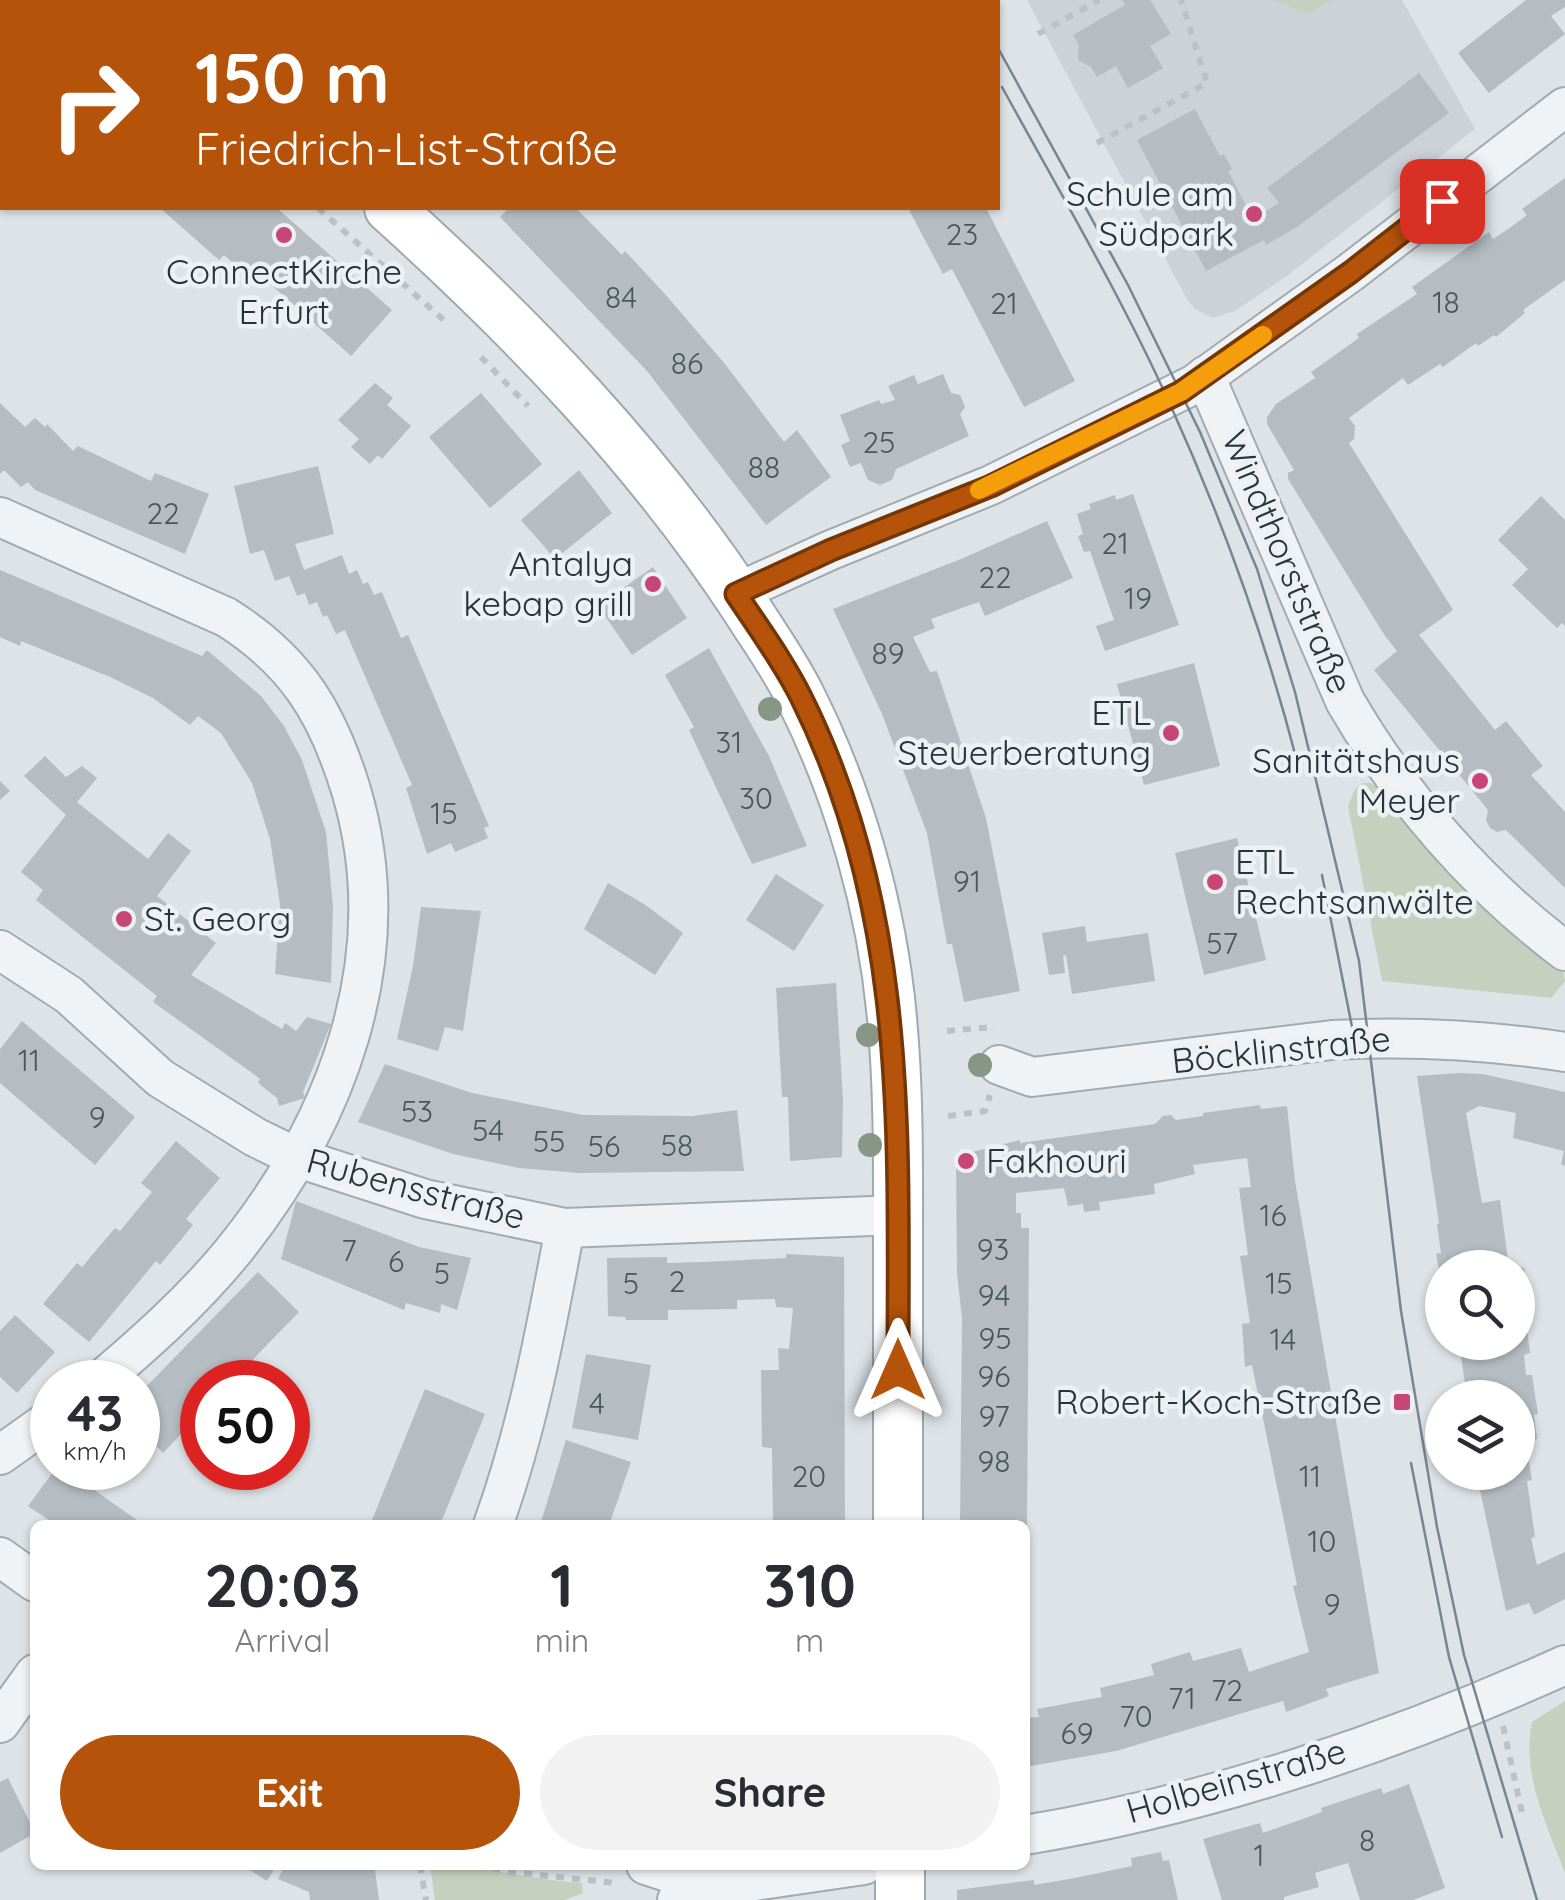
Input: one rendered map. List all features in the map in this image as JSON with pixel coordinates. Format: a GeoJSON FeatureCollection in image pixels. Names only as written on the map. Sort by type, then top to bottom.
{"type":"FeatureCollection","features":[{"type":"Feature","properties":{"kind":"main road"},"geometry":{"type":"LineString","coordinates":[[391,210],[460,272],[599,414],[689,527],[736,594],[786,669],[819,736],[854,834],[871,899],[892,1015],[899,1145],[898,1520]]}},
{"type":"Feature","properties":{"kind":"main road"},"geometry":{"type":"LineString","coordinates":[[900,1870],[900,1900]]}},
{"type":"Feature","properties":{"kind":"street"},"geometry":{"type":"LineString","coordinates":[[736,594],[831,550],[991,486],[1181,392],[1351,272],[1565,107]]}},
{"type":"Feature","properties":{"kind":"street","name":"Windthorststraße"},"geometry":{"type":"LineString","coordinates":[[1205,376],[1345,701],[1373,750],[1501,898],[1565,950]]}},
{"type":"Feature","properties":{"kind":"street"},"geometry":{"type":"LineString","coordinates":[[0,516],[226,616],[260,638],[291,669],[321,711],[360,820],[370,892],[369,939],[358,1013],[298,1158],[230,1255],[159,1331],[125,1360]]}},
{"type":"Feature","properties":{"kind":"street","name":"Rubensstraße"},"geometry":{"type":"LineString","coordinates":[[0,950],[69,995],[160,1078],[255,1137],[298,1158],[425,1199],[565,1228],[898,1215]]}},
{"type":"Feature","properties":{"kind":"street","name":"Böcklinstraße"},"geometry":{"type":"LineString","coordinates":[[999,1065],[1032,1077],[1368,1038],[1502,1042],[1565,1052]]}},
{"type":"Feature","properties":{"kind":"street"},"geometry":{"type":"LineString","coordinates":[[495,1520],[516,1461],[565,1228]]}},
{"type":"Feature","properties":{"kind":"street"},"geometry":{"type":"LineString","coordinates":[[0,1454],[30,1433]]}},
{"type":"Feature","properties":{"kind":"street"},"geometry":{"type":"LineString","coordinates":[[0,1557],[30,1578]]}},
{"type":"Feature","properties":{"kind":"street"},"geometry":{"type":"LineString","coordinates":[[1498,1695],[1565,1665]]}},
{"type":"Feature","properties":{"kind":"street"},"geometry":{"type":"LineString","coordinates":[[0,1723],[30,1681]]}},
{"type":"Feature","properties":{"kind":"street","name":"Holbeinstraße"},"geometry":{"type":"LineString","coordinates":[[1030,1834],[1123,1815],[1260,1778],[1498,1695]]}},
{"type":"Feature","properties":{"kind":"street"},"geometry":{"type":"LineString","coordinates":[[676,1900],[713,1887],[830,1870]]}},
{"type":"Feature","properties":{"kind":"street"},"geometry":{"type":"LineString","coordinates":[[634,1874],[713,1887]]}},
{"type":"Feature","properties":{"kind":"path"},"geometry":{"type":"LineString","coordinates":[[1038,34],[1085,3],[1099,0]]}},
{"type":"Feature","properties":{"kind":"path"},"geometry":{"type":"LineString","coordinates":[[1098,143],[1206,83],[1181,0]]}},
{"type":"Feature","properties":{"kind":"path"},"geometry":{"type":"LineString","coordinates":[[320,210],[459,334]]}},
{"type":"Feature","properties":{"kind":"path"},"geometry":{"type":"LineString","coordinates":[[473,349],[541,420]]}},
{"type":"Feature","properties":{"kind":"path"},"geometry":{"type":"LineString","coordinates":[[1498,1695],[1522,1813]]}},
{"type":"Feature","properties":{"kind":"path"},"geometry":{"type":"LineString","coordinates":[[421,1870],[426,1900]]}},
{"type":"Feature","properties":{"kind":"path"},"geometry":{"type":"LineString","coordinates":[[500,1870],[634,1874]]}},
{"type":"Feature","properties":{"kind":"shaded area","name":"Schule am Südpark"},"geometry":{"type":"Polygon","coordinates":[[[1027,0],[1402,0],[1475,129],[1288,275],[1235,311],[1213,318],[1188,301],[1027,0]]]}},
{"type":"Feature","properties":{"kind":"green space"},"geometry":{"type":"Polygon","coordinates":[[[1273,0],[1331,0],[1309,14],[1273,0]]]}},
{"type":"Feature","properties":{"kind":"green space"},"geometry":{"type":"Polygon","coordinates":[[[1363,783],[1382,789],[1489,907],[1563,970],[1565,981],[1551,998],[1382,981],[1348,806],[1355,789],[1363,783]]]}},
{"type":"Feature","properties":{"kind":"green space"},"geometry":{"type":"Polygon","coordinates":[[[1565,1701],[1565,1873],[1538,1799],[1530,1741],[1532,1722],[1565,1701]]]}},
{"type":"Feature","properties":{"kind":"green space"},"geometry":{"type":"Polygon","coordinates":[[[431,1870],[487,1870],[582,1883],[583,1893],[565,1900],[435,1900],[431,1870]]]}},
{"type":"Feature","properties":{"kind":"building"},"geometry":{"type":"Polygon","coordinates":[[[1122,0],[1150,0],[1171,34],[1150,46],[1163,68],[1128,88],[1116,66],[1097,77],[1091,67],[1078,60],[1079,45],[1073,35],[1125,5],[1122,0]]]}},
{"type":"Feature","properties":{"kind":"building"},"geometry":{"type":"Polygon","coordinates":[[[1526,0],[1565,0],[1565,7],[1551,16],[1565,34],[1489,93],[1458,53],[1526,0]]]}},
{"type":"Feature","properties":{"kind":"building"},"geometry":{"type":"Polygon","coordinates":[[[1419,73],[1449,113],[1297,227],[1206,271],[1137,140],[1195,109],[1220,156],[1224,154],[1232,169],[1228,171],[1253,219],[1279,203],[1267,188],[1419,73]]]}},
{"type":"Feature","properties":{"kind":"building"},"geometry":{"type":"Polygon","coordinates":[[[1565,178],[1565,280],[1523,310],[1525,313],[1496,337],[1478,346],[1476,343],[1443,367],[1440,364],[1408,385],[1403,378],[1349,418],[1355,426],[1354,439],[1349,443],[1453,610],[1419,635],[1495,730],[1506,721],[1543,766],[1531,775],[1565,812],[1565,888],[1506,830],[1497,832],[1490,828],[1486,820],[1488,810],[1374,670],[1397,651],[1288,479],[1288,473],[1294,470],[1267,424],[1267,417],[1276,404],[1315,378],[1311,372],[1359,338],[1357,334],[1417,294],[1412,287],[1489,232],[1493,239],[1511,227],[1527,215],[1522,209],[1565,178]]]}},
{"type":"Feature","properties":{"kind":"building"},"geometry":{"type":"Polygon","coordinates":[[[162,210],[279,210],[392,310],[351,356],[268,282],[262,289],[224,255],[219,260],[162,210]]]}},
{"type":"Feature","properties":{"kind":"building"},"geometry":{"type":"Polygon","coordinates":[[[507,210],[578,210],[622,255],[625,251],[665,294],[784,442],[797,430],[831,477],[766,525],[647,371],[500,217],[507,210]]]}},
{"type":"Feature","properties":{"kind":"building"},"geometry":{"type":"Polygon","coordinates":[[[909,210],[987,210],[1075,381],[1024,407],[952,269],[943,274],[909,210]]]}},
{"type":"Feature","properties":{"kind":"building"},"geometry":{"type":"Polygon","coordinates":[[[943,374],[951,393],[960,395],[965,407],[960,414],[969,436],[896,469],[892,480],[880,485],[868,480],[861,463],[850,467],[841,445],[850,441],[840,415],[879,400],[881,404],[895,400],[888,386],[914,375],[918,384],[943,374]]]}},
{"type":"Feature","properties":{"kind":"building"},"geometry":{"type":"Polygon","coordinates":[[[375,383],[393,398],[387,405],[411,426],[382,459],[378,455],[370,464],[351,447],[359,439],[338,420],[375,383]]]}},
{"type":"Feature","properties":{"kind":"building"},"geometry":{"type":"Polygon","coordinates":[[[481,393],[542,464],[490,508],[429,437],[481,393]]]}},
{"type":"Feature","properties":{"kind":"building"},"geometry":{"type":"Polygon","coordinates":[[[0,403],[25,427],[35,418],[45,427],[47,424],[73,451],[78,446],[151,481],[155,473],[209,494],[185,554],[35,490],[28,482],[21,487],[4,470],[0,474],[0,403]]]}},
{"type":"Feature","properties":{"kind":"building"},"geometry":{"type":"Polygon","coordinates":[[[318,466],[334,534],[295,544],[304,570],[342,555],[349,574],[357,570],[374,595],[382,592],[401,638],[408,635],[489,826],[484,828],[488,838],[455,852],[451,843],[427,854],[406,788],[412,785],[345,630],[336,634],[317,602],[309,605],[305,593],[297,596],[289,576],[275,581],[264,550],[250,554],[234,486],[318,466]]]}},
{"type":"Feature","properties":{"kind":"building"},"geometry":{"type":"Polygon","coordinates":[[[579,470],[612,513],[555,559],[521,520],[579,470]]]}},
{"type":"Feature","properties":{"kind":"building"},"geometry":{"type":"Polygon","coordinates":[[[1133,494],[1179,625],[1105,651],[1096,626],[1114,620],[1090,551],[1084,552],[1078,536],[1083,534],[1077,514],[1091,509],[1089,504],[1115,495],[1116,500],[1133,494]]]}},
{"type":"Feature","properties":{"kind":"building"},"geometry":{"type":"Polygon","coordinates":[[[1541,496],[1565,520],[1565,626],[1562,623],[1557,628],[1512,585],[1528,569],[1498,540],[1541,496]]]}},
{"type":"Feature","properties":{"kind":"building"},"geometry":{"type":"Polygon","coordinates":[[[1047,521],[1073,578],[985,616],[979,602],[931,619],[935,628],[913,637],[930,672],[937,671],[986,818],[1020,991],[964,1002],[952,944],[947,944],[927,833],[882,714],[833,609],[1047,521]]]}},
{"type":"Feature","properties":{"kind":"building"},"geometry":{"type":"Polygon","coordinates":[[[653,567],[687,618],[632,655],[598,606],[653,567]]]}},
{"type":"Feature","properties":{"kind":"building"},"geometry":{"type":"Polygon","coordinates":[[[0,570],[202,656],[207,650],[261,696],[284,726],[302,760],[326,832],[333,907],[331,983],[275,974],[280,904],[270,839],[252,783],[221,733],[198,716],[190,725],[153,698],[110,677],[21,641],[20,646],[0,637],[0,570]]]}},
{"type":"Feature","properties":{"kind":"building"},"geometry":{"type":"Polygon","coordinates":[[[709,648],[769,756],[807,846],[752,864],[689,730],[694,727],[665,675],[709,648]]]}},
{"type":"Feature","properties":{"kind":"building"},"geometry":{"type":"Polygon","coordinates":[[[1194,663],[1220,766],[1144,785],[1117,684],[1194,663]]]}},
{"type":"Feature","properties":{"kind":"building"},"geometry":{"type":"Polygon","coordinates":[[[45,756],[66,777],[82,766],[97,778],[77,802],[148,859],[168,833],[191,851],[157,896],[216,943],[191,975],[282,1029],[285,1023],[296,1031],[307,1017],[331,1024],[303,1092],[305,1098],[279,1106],[277,1098],[258,1083],[260,1079],[153,1002],[157,996],[36,900],[43,890],[21,872],[66,815],[24,776],[45,756]]]}},
{"type":"Feature","properties":{"kind":"building"},"geometry":{"type":"Polygon","coordinates":[[[0,781],[10,791],[0,800],[0,781]]]}},
{"type":"Feature","properties":{"kind":"building"},"geometry":{"type":"Polygon","coordinates":[[[1237,838],[1266,960],[1204,975],[1175,853],[1237,838]]]}},
{"type":"Feature","properties":{"kind":"building"},"geometry":{"type":"Polygon","coordinates":[[[776,874],[824,905],[794,951],[746,920],[776,874]]]}},
{"type":"Feature","properties":{"kind":"building"},"geometry":{"type":"Polygon","coordinates":[[[608,883],[683,933],[655,975],[584,929],[608,883]]]}},
{"type":"Feature","properties":{"kind":"building"},"geometry":{"type":"Polygon","coordinates":[[[421,907],[481,911],[463,1031],[445,1027],[438,1051],[397,1039],[421,907]]]}},
{"type":"Feature","properties":{"kind":"building"},"geometry":{"type":"Polygon","coordinates":[[[1085,926],[1087,942],[1148,933],[1155,981],[1072,994],[1066,955],[1065,973],[1049,975],[1042,933],[1085,926]]]}},
{"type":"Feature","properties":{"kind":"building"},"geometry":{"type":"Polygon","coordinates":[[[836,983],[842,1157],[790,1161],[788,1097],[782,1097],[776,988],[836,983]]]}},
{"type":"Feature","properties":{"kind":"building"},"geometry":{"type":"Polygon","coordinates":[[[22,1021],[135,1117],[95,1165],[0,1083],[0,1049],[22,1021]]]}},
{"type":"Feature","properties":{"kind":"building"},"geometry":{"type":"Polygon","coordinates":[[[385,1064],[472,1093],[583,1115],[693,1116],[737,1110],[744,1171],[579,1173],[519,1168],[453,1154],[358,1122],[385,1064]]]}},
{"type":"Feature","properties":{"kind":"building"},"geometry":{"type":"Polygon","coordinates":[[[1482,1074],[1565,1092],[1565,1166],[1561,1164],[1564,1151],[1513,1138],[1516,1113],[1479,1106],[1466,1113],[1482,1203],[1500,1200],[1507,1250],[1441,1250],[1417,1076],[1482,1074]]]}},
{"type":"Feature","properties":{"kind":"building"},"geometry":{"type":"Polygon","coordinates":[[[1260,1105],[1261,1109],[1287,1106],[1295,1181],[1379,1673],[1326,1689],[1329,1696],[1286,1712],[1283,1701],[1116,1751],[1030,1766],[1030,1718],[1039,1717],[1037,1709],[1102,1697],[1100,1688],[1154,1675],[1151,1664],[1190,1652],[1193,1661],[1241,1648],[1249,1672],[1309,1652],[1252,1365],[1245,1367],[1242,1324],[1250,1323],[1240,1256],[1248,1255],[1239,1188],[1251,1187],[1247,1158],[1193,1165],[1195,1174],[1154,1184],[1155,1194],[1099,1202],[1100,1210],[1084,1212],[1083,1204],[1068,1206],[1064,1188],[1016,1193],[1021,1228],[1029,1228],[1027,1520],[960,1520],[962,1319],[957,1273],[956,1156],[1020,1140],[1155,1124],[1163,1116],[1171,1115],[1176,1120],[1260,1105]]]}},
{"type":"Feature","properties":{"kind":"building"},"geometry":{"type":"Polygon","coordinates":[[[176,1141],[220,1178],[186,1219],[193,1225],[160,1265],[156,1261],[89,1342],[43,1304],[77,1263],[82,1267],[115,1228],[120,1231],[152,1192],[141,1183],[176,1141]]]}},
{"type":"Feature","properties":{"kind":"building"},"geometry":{"type":"Polygon","coordinates":[[[296,1201],[419,1247],[471,1258],[457,1310],[441,1304],[440,1313],[406,1303],[404,1310],[281,1259],[296,1201]]]}},
{"type":"Feature","properties":{"kind":"building"},"geometry":{"type":"Polygon","coordinates":[[[786,1254],[844,1257],[845,1520],[773,1520],[772,1448],[762,1447],[761,1370],[779,1370],[778,1348],[789,1349],[793,1308],[776,1307],[775,1299],[737,1300],[737,1309],[668,1310],[668,1320],[608,1316],[607,1258],[667,1257],[667,1263],[786,1258],[786,1254]]]}},
{"type":"Feature","properties":{"kind":"building"},"geometry":{"type":"Polygon","coordinates":[[[258,1272],[299,1312],[252,1360],[180,1360],[180,1435],[163,1453],[160,1372],[258,1272]]]}},
{"type":"Feature","properties":{"kind":"building"},"geometry":{"type":"Polygon","coordinates":[[[15,1315],[55,1352],[48,1360],[30,1360],[30,1379],[17,1393],[0,1377],[0,1331],[15,1315]]]}},
{"type":"Feature","properties":{"kind":"building"},"geometry":{"type":"Polygon","coordinates":[[[586,1354],[651,1365],[638,1440],[572,1428],[586,1354]]]}},
{"type":"Feature","properties":{"kind":"building"},"geometry":{"type":"Polygon","coordinates":[[[1462,1360],[1524,1360],[1526,1375],[1532,1375],[1533,1380],[1464,1380],[1462,1360]]]}},
{"type":"Feature","properties":{"kind":"building"},"geometry":{"type":"Polygon","coordinates":[[[425,1389],[485,1414],[442,1520],[372,1520],[425,1389]]]}},
{"type":"Feature","properties":{"kind":"building"},"geometry":{"type":"Polygon","coordinates":[[[566,1440],[631,1462],[611,1520],[542,1520],[566,1440]]]}},
{"type":"Feature","properties":{"kind":"building"},"geometry":{"type":"Polygon","coordinates":[[[40,1490],[94,1490],[137,1520],[49,1520],[28,1506],[40,1490]]]}},
{"type":"Feature","properties":{"kind":"building"},"geometry":{"type":"Polygon","coordinates":[[[1480,1490],[1528,1490],[1537,1565],[1565,1552],[1565,1599],[1534,1615],[1529,1603],[1506,1611],[1480,1490]]]}},
{"type":"Feature","properties":{"kind":"building"},"geometry":{"type":"Polygon","coordinates":[[[8,1778],[30,1823],[30,1836],[0,1853],[0,1782],[8,1778]]]}},
{"type":"Feature","properties":{"kind":"building"},"geometry":{"type":"Polygon","coordinates":[[[1409,1784],[1445,1888],[1413,1900],[1360,1900],[1348,1863],[1315,1873],[1319,1887],[1284,1900],[1222,1900],[1203,1839],[1260,1823],[1263,1833],[1322,1812],[1321,1808],[1381,1788],[1383,1794],[1409,1784]]]}},
{"type":"Feature","properties":{"kind":"building"},"geometry":{"type":"Polygon","coordinates":[[[1161,1852],[1163,1861],[1169,1860],[1178,1900],[957,1900],[957,1890],[1075,1878],[1132,1866],[1131,1858],[1161,1852]]]}},
{"type":"Feature","properties":{"kind":"building"},"geometry":{"type":"Polygon","coordinates":[[[250,1870],[274,1870],[267,1881],[250,1870]]]}},
{"type":"Feature","properties":{"kind":"building"},"geometry":{"type":"Polygon","coordinates":[[[282,1870],[375,1870],[379,1900],[310,1900],[309,1892],[278,1879],[282,1870]]]}},
{"type":"Feature","properties":{"kind":"tram line"},"geometry":{"type":"LineString","coordinates":[[1000,52],[1128,285],[1200,432],[1257,569],[1295,692],[1359,961],[1401,1311],[1437,1527],[1464,1655],[1537,1900]]}},
{"type":"Feature","properties":{"kind":"tram line"},"geometry":{"type":"LineString","coordinates":[[1002,87],[1130,322],[1189,447],[1259,631],[1300,773]]}},
{"type":"Feature","properties":{"kind":"tram line"},"geometry":{"type":"LineString","coordinates":[[1322,875],[1354,1037]]}},
{"type":"Feature","properties":{"kind":"tram line"},"geometry":{"type":"LineString","coordinates":[[1411,1463],[1449,1657],[1502,1837]]}},
{"type":"Feature","properties":{"kind":"slow traffic"},"geometry":{"type":"LineString","coordinates":[[979,490],[1181,392],[1263,335]]}},
{"type":"Feature","properties":{"kind":"place","name":"Schule am Südpark"},"geometry":{"type":"Point","coordinates":[1254,214]}},
{"type":"Feature","properties":{"kind":"place","name":"ConnectKirche Erfurt"},"geometry":{"type":"Point","coordinates":[284,235]}},
{"type":"Feature","properties":{"kind":"place","name":"Antalya kebap grill"},"geometry":{"type":"Point","coordinates":[653,584]}},
{"type":"Feature","properties":{"kind":"place","name":"ETL Steuerberatung"},"geometry":{"type":"Point","coordinates":[1171,733]}},
{"type":"Feature","properties":{"kind":"place","name":"Sanitätshaus Meyer"},"geometry":{"type":"Point","coordinates":[1480,781]}},
{"type":"Feature","properties":{"kind":"place","name":"ETL Rechtsanwälte"},"geometry":{"type":"Point","coordinates":[1215,882]}},
{"type":"Feature","properties":{"kind":"place","name":"St. Georg"},"geometry":{"type":"Point","coordinates":[124,919]}},
{"type":"Feature","properties":{"kind":"place","name":"Fakhouri"},"geometry":{"type":"Point","coordinates":[966,1161]}},
{"type":"Feature","properties":{"kind":"place","name":"Robert-Koch-Straße"},"geometry":{"type":"Point","coordinates":[1402,1402]}},
{"type":"Feature","properties":{"kind":"route"},"geometry":{"type":"LineString","coordinates":[[898,1370],[899,1145],[892,1015],[871,899],[854,834],[819,736],[786,669],[736,594],[831,550],[991,486],[1181,392],[1351,272],[1442,201]]}}]}
